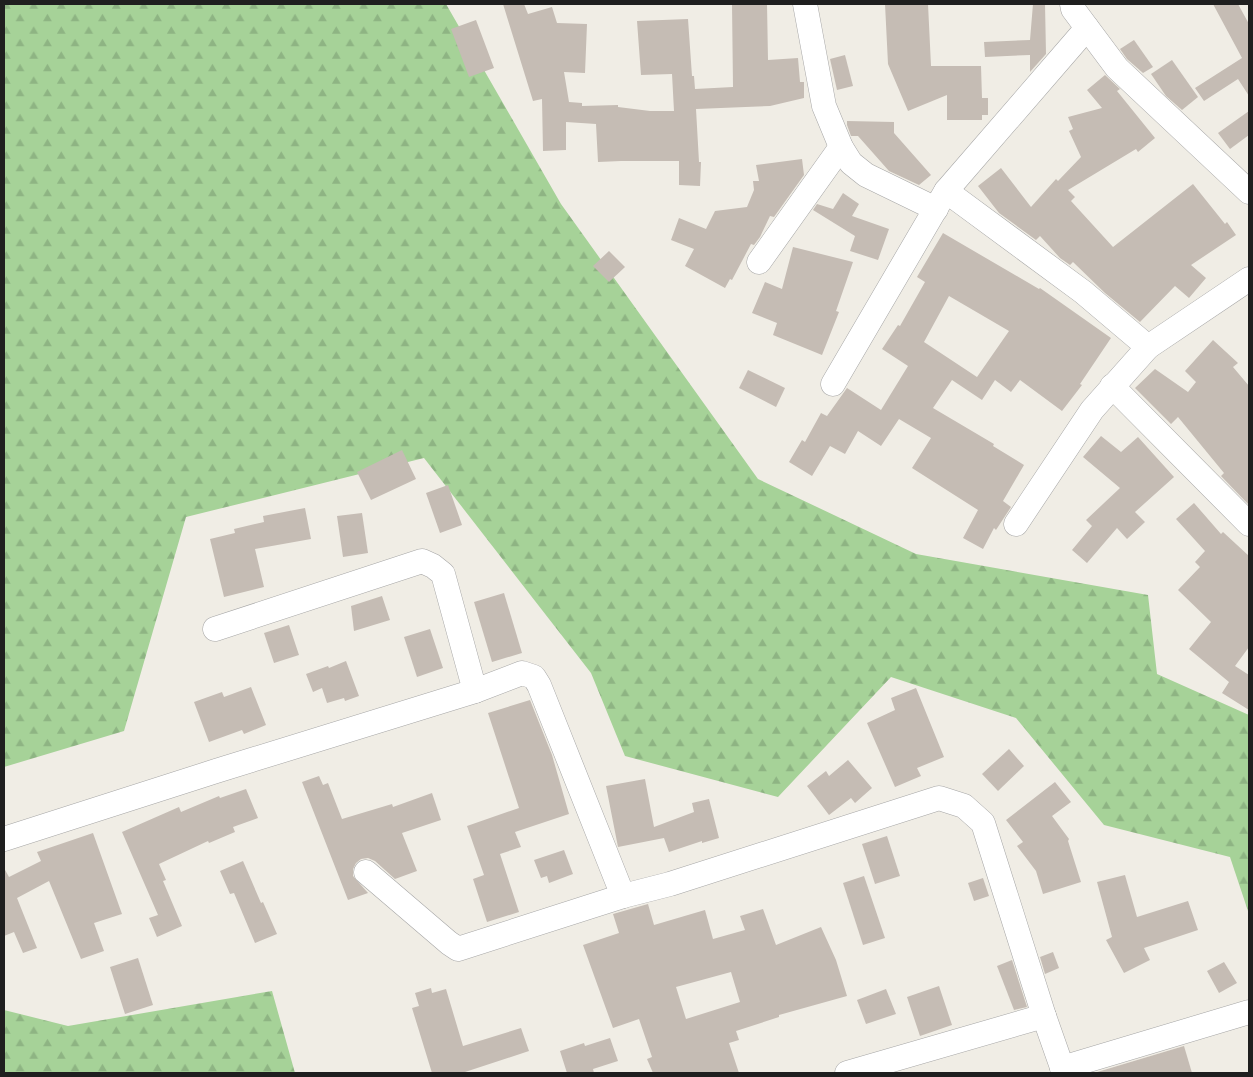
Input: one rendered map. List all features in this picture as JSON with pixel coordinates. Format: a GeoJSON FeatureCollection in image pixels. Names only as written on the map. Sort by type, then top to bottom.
{"type":"FeatureCollection","features":[{"type":"Feature","properties":{"kind":"street"},"geometry":{"type":"LineString","coordinates":[[805,4],[824,106],[841,147],[851,163],[866,175],[941,200],[1083,292],[1148,347]]}},
{"type":"Feature","properties":{"kind":"street"},"geometry":{"type":"LineString","coordinates":[[1072,4],[1073,9],[1117,68],[1249,192]]}},
{"type":"Feature","properties":{"kind":"street"},"geometry":{"type":"LineString","coordinates":[[833,384],[941,200],[1087,28]]}},
{"type":"Feature","properties":{"kind":"street"},"geometry":{"type":"LineString","coordinates":[[759,262],[841,147]]}},
{"type":"Feature","properties":{"kind":"street"},"geometry":{"type":"LineString","coordinates":[[1016,524],[1092,410],[1148,347],[1249,278]]}},
{"type":"Feature","properties":{"kind":"street"},"geometry":{"type":"LineString","coordinates":[[1112,386],[1249,524]]}},
{"type":"Feature","properties":{"kind":"street"},"geometry":{"type":"LineString","coordinates":[[215,629],[422,562],[433,566],[443,574],[475,691]]}},
{"type":"Feature","properties":{"kind":"street"},"geometry":{"type":"LineString","coordinates":[[4,839],[475,691],[522,673],[534,677],[543,694],[623,896]]}},
{"type":"Feature","properties":{"kind":"street"},"geometry":{"type":"LineString","coordinates":[[366,872],[458,949],[939,798],[964,806],[983,823],[1063,1071],[1249,1012]]}},
{"type":"Feature","properties":{"kind":"street"},"geometry":{"type":"LineString","coordinates":[[847,1073],[1044,1016]]}},
{"type":"Feature","properties":{"kind":"green space"},"geometry":{"type":"Polygon","coordinates":[[[4,4],[446,4],[561,204],[758,479],[916,554],[1148,595],[1157,674],[1249,715],[1249,914],[1230,857],[1104,825],[1016,718],[891,677],[778,797],[625,756],[591,673],[424,458],[186,517],[124,731],[4,767],[4,4]]]}},
{"type":"Feature","properties":{"kind":"green space"},"geometry":{"type":"Polygon","coordinates":[[[272,991],[295,1073],[4,1073],[4,1010],[68,1026],[272,991]]]}},
{"type":"Feature","properties":{"kind":"building"},"geometry":{"type":"Polygon","coordinates":[[[503,4],[524,4],[528,14],[552,7],[557,23],[587,24],[585,73],[564,72],[569,102],[582,103],[582,106],[618,105],[618,107],[650,111],[674,111],[672,74],[641,75],[637,21],[688,19],[692,76],[694,76],[695,89],[733,87],[732,4],[767,4],[768,60],[798,58],[800,82],[804,82],[804,98],[770,106],[696,109],[699,162],[701,162],[700,186],[679,185],[679,161],[598,162],[596,124],[566,122],[566,150],[543,151],[542,99],[533,101],[503,4]]]}},
{"type":"Feature","properties":{"kind":"building"},"geometry":{"type":"Polygon","coordinates":[[[885,4],[928,4],[931,66],[981,66],[982,98],[988,98],[988,115],[982,115],[982,120],[947,120],[947,95],[908,111],[888,64],[885,4]]]}},
{"type":"Feature","properties":{"kind":"building"},"geometry":{"type":"Polygon","coordinates":[[[1033,4],[1045,4],[1046,54],[1030,72],[1030,55],[985,57],[984,42],[1030,40],[1033,4]]]}},
{"type":"Feature","properties":{"kind":"building"},"geometry":{"type":"Polygon","coordinates":[[[1213,4],[1238,4],[1249,24],[1249,96],[1238,79],[1204,101],[1195,88],[1242,58],[1213,4]]]}},
{"type":"Feature","properties":{"kind":"building"},"geometry":{"type":"Polygon","coordinates":[[[476,20],[494,68],[469,77],[451,29],[476,20]]]}},
{"type":"Feature","properties":{"kind":"building"},"geometry":{"type":"Polygon","coordinates":[[[1134,40],[1153,67],[1143,73],[1127,59],[1120,49],[1134,40]]]}},
{"type":"Feature","properties":{"kind":"building"},"geometry":{"type":"Polygon","coordinates":[[[845,55],[853,86],[837,90],[830,59],[845,55]]]}},
{"type":"Feature","properties":{"kind":"building"},"geometry":{"type":"Polygon","coordinates":[[[1172,60],[1198,97],[1182,110],[1166,96],[1151,74],[1172,60]]]}},
{"type":"Feature","properties":{"kind":"building"},"geometry":{"type":"Polygon","coordinates":[[[1105,75],[1120,89],[1117,91],[1155,138],[1138,152],[1136,149],[1068,190],[1075,197],[1071,201],[1113,247],[1193,184],[1236,235],[1191,265],[1206,278],[1189,298],[1175,286],[1140,322],[1105,293],[1073,262],[1070,265],[1060,258],[1040,236],[1036,240],[999,213],[978,186],[1001,168],[1031,207],[1056,179],[1058,181],[1081,157],[1069,131],[1073,129],[1068,117],[1102,108],[1087,90],[1105,75]]]}},
{"type":"Feature","properties":{"kind":"building"},"geometry":{"type":"Polygon","coordinates":[[[1249,111],[1249,135],[1230,149],[1218,133],[1249,111]]]}},
{"type":"Feature","properties":{"kind":"building"},"geometry":{"type":"Polygon","coordinates":[[[847,121],[894,122],[894,133],[931,175],[919,185],[889,171],[858,136],[851,136],[847,121]]]}},
{"type":"Feature","properties":{"kind":"building"},"geometry":{"type":"Polygon","coordinates":[[[802,159],[804,175],[774,217],[770,216],[760,237],[754,245],[751,244],[732,280],[730,279],[725,288],[685,266],[694,249],[671,240],[679,218],[706,229],[715,211],[747,207],[754,190],[753,181],[759,181],[756,165],[802,159]]]}},
{"type":"Feature","properties":{"kind":"building"},"geometry":{"type":"Polygon","coordinates":[[[843,193],[859,204],[852,216],[889,229],[878,260],[850,251],[855,236],[813,210],[817,204],[833,209],[843,193]]]}},
{"type":"Feature","properties":{"kind":"building"},"geometry":{"type":"Polygon","coordinates":[[[943,233],[1040,288],[1111,338],[1080,384],[1082,385],[1062,411],[1020,380],[1011,392],[995,380],[982,400],[952,380],[933,408],[994,444],[993,446],[1024,465],[1003,501],[1011,507],[996,530],[994,528],[983,549],[963,538],[978,510],[912,468],[931,438],[899,419],[881,446],[858,431],[845,454],[830,446],[812,476],[789,462],[802,440],[805,442],[821,413],[827,416],[847,388],[881,410],[908,366],[882,349],[898,325],[900,326],[925,282],[917,277],[943,233]],[[949,296],[924,342],[977,377],[1009,331],[949,296]]]}},
{"type":"Feature","properties":{"kind":"building"},"geometry":{"type":"Polygon","coordinates":[[[793,247],[853,262],[836,311],[839,312],[822,355],[773,335],[777,323],[752,313],[765,282],[782,289],[793,247]]]}},
{"type":"Feature","properties":{"kind":"building"},"geometry":{"type":"Polygon","coordinates":[[[609,251],[625,267],[609,282],[593,266],[609,251]]]}},
{"type":"Feature","properties":{"kind":"building"},"geometry":{"type":"Polygon","coordinates":[[[1213,340],[1238,363],[1233,367],[1249,386],[1249,505],[1221,476],[1224,473],[1178,417],[1171,424],[1135,388],[1155,369],[1188,392],[1196,382],[1185,371],[1213,340]]]}},
{"type":"Feature","properties":{"kind":"building"},"geometry":{"type":"Polygon","coordinates":[[[748,370],[785,388],[776,407],[739,388],[748,370]]]}},
{"type":"Feature","properties":{"kind":"building"},"geometry":{"type":"Polygon","coordinates":[[[1101,436],[1121,452],[1138,437],[1174,477],[1135,512],[1145,522],[1127,539],[1117,528],[1087,563],[1072,550],[1092,526],[1086,520],[1120,488],[1083,457],[1101,436]]]}},
{"type":"Feature","properties":{"kind":"building"},"geometry":{"type":"Polygon","coordinates":[[[402,450],[416,479],[371,500],[357,472],[402,450]]]}},
{"type":"Feature","properties":{"kind":"building"},"geometry":{"type":"Polygon","coordinates":[[[448,485],[462,525],[440,533],[426,493],[448,485]]]}},
{"type":"Feature","properties":{"kind":"building"},"geometry":{"type":"Polygon","coordinates":[[[1194,503],[1221,534],[1223,532],[1249,556],[1249,647],[1235,666],[1249,675],[1249,710],[1222,693],[1229,682],[1189,649],[1211,622],[1178,590],[1200,567],[1195,562],[1205,551],[1176,519],[1194,503]]]}},
{"type":"Feature","properties":{"kind":"building"},"geometry":{"type":"Polygon","coordinates":[[[305,508],[311,539],[255,549],[264,587],[224,597],[210,539],[235,533],[234,529],[264,522],[263,516],[305,508]]]}},
{"type":"Feature","properties":{"kind":"building"},"geometry":{"type":"Polygon","coordinates":[[[362,513],[368,553],[343,557],[337,516],[362,513]]]}},
{"type":"Feature","properties":{"kind":"building"},"geometry":{"type":"Polygon","coordinates":[[[504,593],[522,653],[492,662],[474,602],[504,593]]]}},
{"type":"Feature","properties":{"kind":"building"},"geometry":{"type":"Polygon","coordinates":[[[382,596],[390,620],[354,631],[351,606],[382,596]]]}},
{"type":"Feature","properties":{"kind":"building"},"geometry":{"type":"Polygon","coordinates":[[[289,625],[299,655],[274,663],[264,633],[289,625]]]}},
{"type":"Feature","properties":{"kind":"building"},"geometry":{"type":"Polygon","coordinates":[[[430,629],[443,668],[417,677],[404,637],[430,629]]]}},
{"type":"Feature","properties":{"kind":"building"},"geometry":{"type":"Polygon","coordinates":[[[346,661],[359,696],[345,701],[344,698],[327,703],[322,688],[313,692],[306,674],[346,661]]]}},
{"type":"Feature","properties":{"kind":"building"},"geometry":{"type":"Polygon","coordinates":[[[251,687],[266,725],[244,734],[242,730],[209,742],[194,702],[222,692],[224,697],[251,687]]]}},
{"type":"Feature","properties":{"kind":"building"},"geometry":{"type":"Polygon","coordinates":[[[916,688],[944,757],[917,768],[921,776],[895,787],[867,723],[895,710],[891,698],[916,688]]]}},
{"type":"Feature","properties":{"kind":"building"},"geometry":{"type":"Polygon","coordinates":[[[530,700],[552,755],[569,814],[515,832],[521,847],[500,854],[519,912],[487,922],[473,879],[484,875],[467,826],[519,808],[488,713],[530,700]]]}},
{"type":"Feature","properties":{"kind":"building"},"geometry":{"type":"Polygon","coordinates":[[[1009,749],[1024,766],[998,791],[982,774],[1009,749]]]}},
{"type":"Feature","properties":{"kind":"building"},"geometry":{"type":"Polygon","coordinates":[[[848,760],[872,788],[855,803],[851,798],[829,815],[807,786],[826,771],[829,776],[848,760]]]}},
{"type":"Feature","properties":{"kind":"building"},"geometry":{"type":"Polygon","coordinates":[[[319,776],[323,785],[328,783],[342,819],[392,804],[393,807],[432,793],[441,820],[402,833],[417,871],[395,879],[375,861],[368,858],[361,859],[353,869],[353,876],[368,893],[348,900],[302,782],[319,776]]]}},
{"type":"Feature","properties":{"kind":"building"},"geometry":{"type":"Polygon","coordinates":[[[645,779],[654,827],[694,812],[692,803],[709,799],[719,838],[702,843],[702,841],[669,852],[664,838],[618,847],[606,786],[645,779]]]}},
{"type":"Feature","properties":{"kind":"building"},"geometry":{"type":"Polygon","coordinates":[[[1055,782],[1071,802],[1052,816],[1069,839],[1068,841],[1081,882],[1043,894],[1036,871],[1017,846],[1023,842],[1006,820],[1055,782]]]}},
{"type":"Feature","properties":{"kind":"building"},"geometry":{"type":"Polygon","coordinates":[[[246,789],[258,818],[233,827],[235,832],[209,843],[208,841],[159,864],[166,880],[163,881],[182,926],[157,937],[149,918],[158,915],[122,832],[179,807],[181,812],[219,796],[220,798],[246,789]]]}},
{"type":"Feature","properties":{"kind":"building"},"geometry":{"type":"Polygon","coordinates":[[[93,833],[122,914],[94,923],[104,951],[81,959],[49,881],[17,898],[37,948],[23,953],[14,932],[4,936],[4,868],[9,877],[41,861],[37,852],[93,833]]]}},
{"type":"Feature","properties":{"kind":"building"},"geometry":{"type":"Polygon","coordinates":[[[887,836],[900,876],[875,884],[862,844],[887,836]]]}},
{"type":"Feature","properties":{"kind":"building"},"geometry":{"type":"Polygon","coordinates":[[[564,850],[573,874],[549,883],[547,876],[541,878],[534,860],[564,850]]]}},
{"type":"Feature","properties":{"kind":"building"},"geometry":{"type":"Polygon","coordinates":[[[243,861],[277,934],[255,943],[234,893],[230,894],[220,871],[243,861]]]}},
{"type":"Feature","properties":{"kind":"building"},"geometry":{"type":"Polygon","coordinates":[[[1125,875],[1137,917],[1188,901],[1198,930],[1144,948],[1150,960],[1124,973],[1106,940],[1112,937],[1097,882],[1125,875]]]}},
{"type":"Feature","properties":{"kind":"building"},"geometry":{"type":"Polygon","coordinates":[[[864,876],[885,938],[863,945],[843,883],[864,876]]]}},
{"type":"Feature","properties":{"kind":"building"},"geometry":{"type":"Polygon","coordinates":[[[983,878],[989,896],[974,901],[968,883],[983,878]]]}},
{"type":"Feature","properties":{"kind":"building"},"geometry":{"type":"Polygon","coordinates":[[[648,904],[654,925],[705,910],[713,939],[745,930],[740,916],[763,909],[776,945],[821,927],[836,960],[847,996],[779,1015],[779,1017],[736,1031],[739,1040],[729,1043],[739,1073],[653,1073],[647,1059],[652,1057],[639,1019],[613,1028],[583,945],[619,933],[613,914],[648,904]],[[731,972],[676,987],[686,1019],[740,1002],[731,972]]]}},
{"type":"Feature","properties":{"kind":"building"},"geometry":{"type":"Polygon","coordinates":[[[1053,952],[1059,968],[1045,974],[1040,957],[1053,952]]]}},
{"type":"Feature","properties":{"kind":"building"},"geometry":{"type":"Polygon","coordinates":[[[138,958],[153,1005],[125,1014],[110,967],[138,958]]]}},
{"type":"Feature","properties":{"kind":"building"},"geometry":{"type":"Polygon","coordinates":[[[1012,960],[1027,1007],[1014,1010],[997,966],[1012,960]]]}},
{"type":"Feature","properties":{"kind":"building"},"geometry":{"type":"Polygon","coordinates":[[[1224,962],[1237,983],[1219,993],[1207,971],[1224,962]]]}},
{"type":"Feature","properties":{"kind":"building"},"geometry":{"type":"Polygon","coordinates":[[[939,986],[952,1025],[920,1036],[907,997],[939,986]]]}},
{"type":"Feature","properties":{"kind":"building"},"geometry":{"type":"Polygon","coordinates":[[[431,988],[432,993],[446,989],[463,1046],[521,1028],[529,1051],[462,1073],[432,1073],[412,1008],[419,1006],[415,993],[431,988]]]}},
{"type":"Feature","properties":{"kind":"building"},"geometry":{"type":"Polygon","coordinates":[[[886,989],[896,1014],[866,1024],[857,1000],[886,989]]]}},
{"type":"Feature","properties":{"kind":"building"},"geometry":{"type":"Polygon","coordinates":[[[610,1038],[618,1061],[593,1069],[594,1073],[567,1073],[560,1051],[584,1043],[585,1046],[610,1038]]]}},
{"type":"Feature","properties":{"kind":"building"},"geometry":{"type":"Polygon","coordinates":[[[1184,1046],[1192,1073],[1094,1073],[1184,1046]]]}}]}
